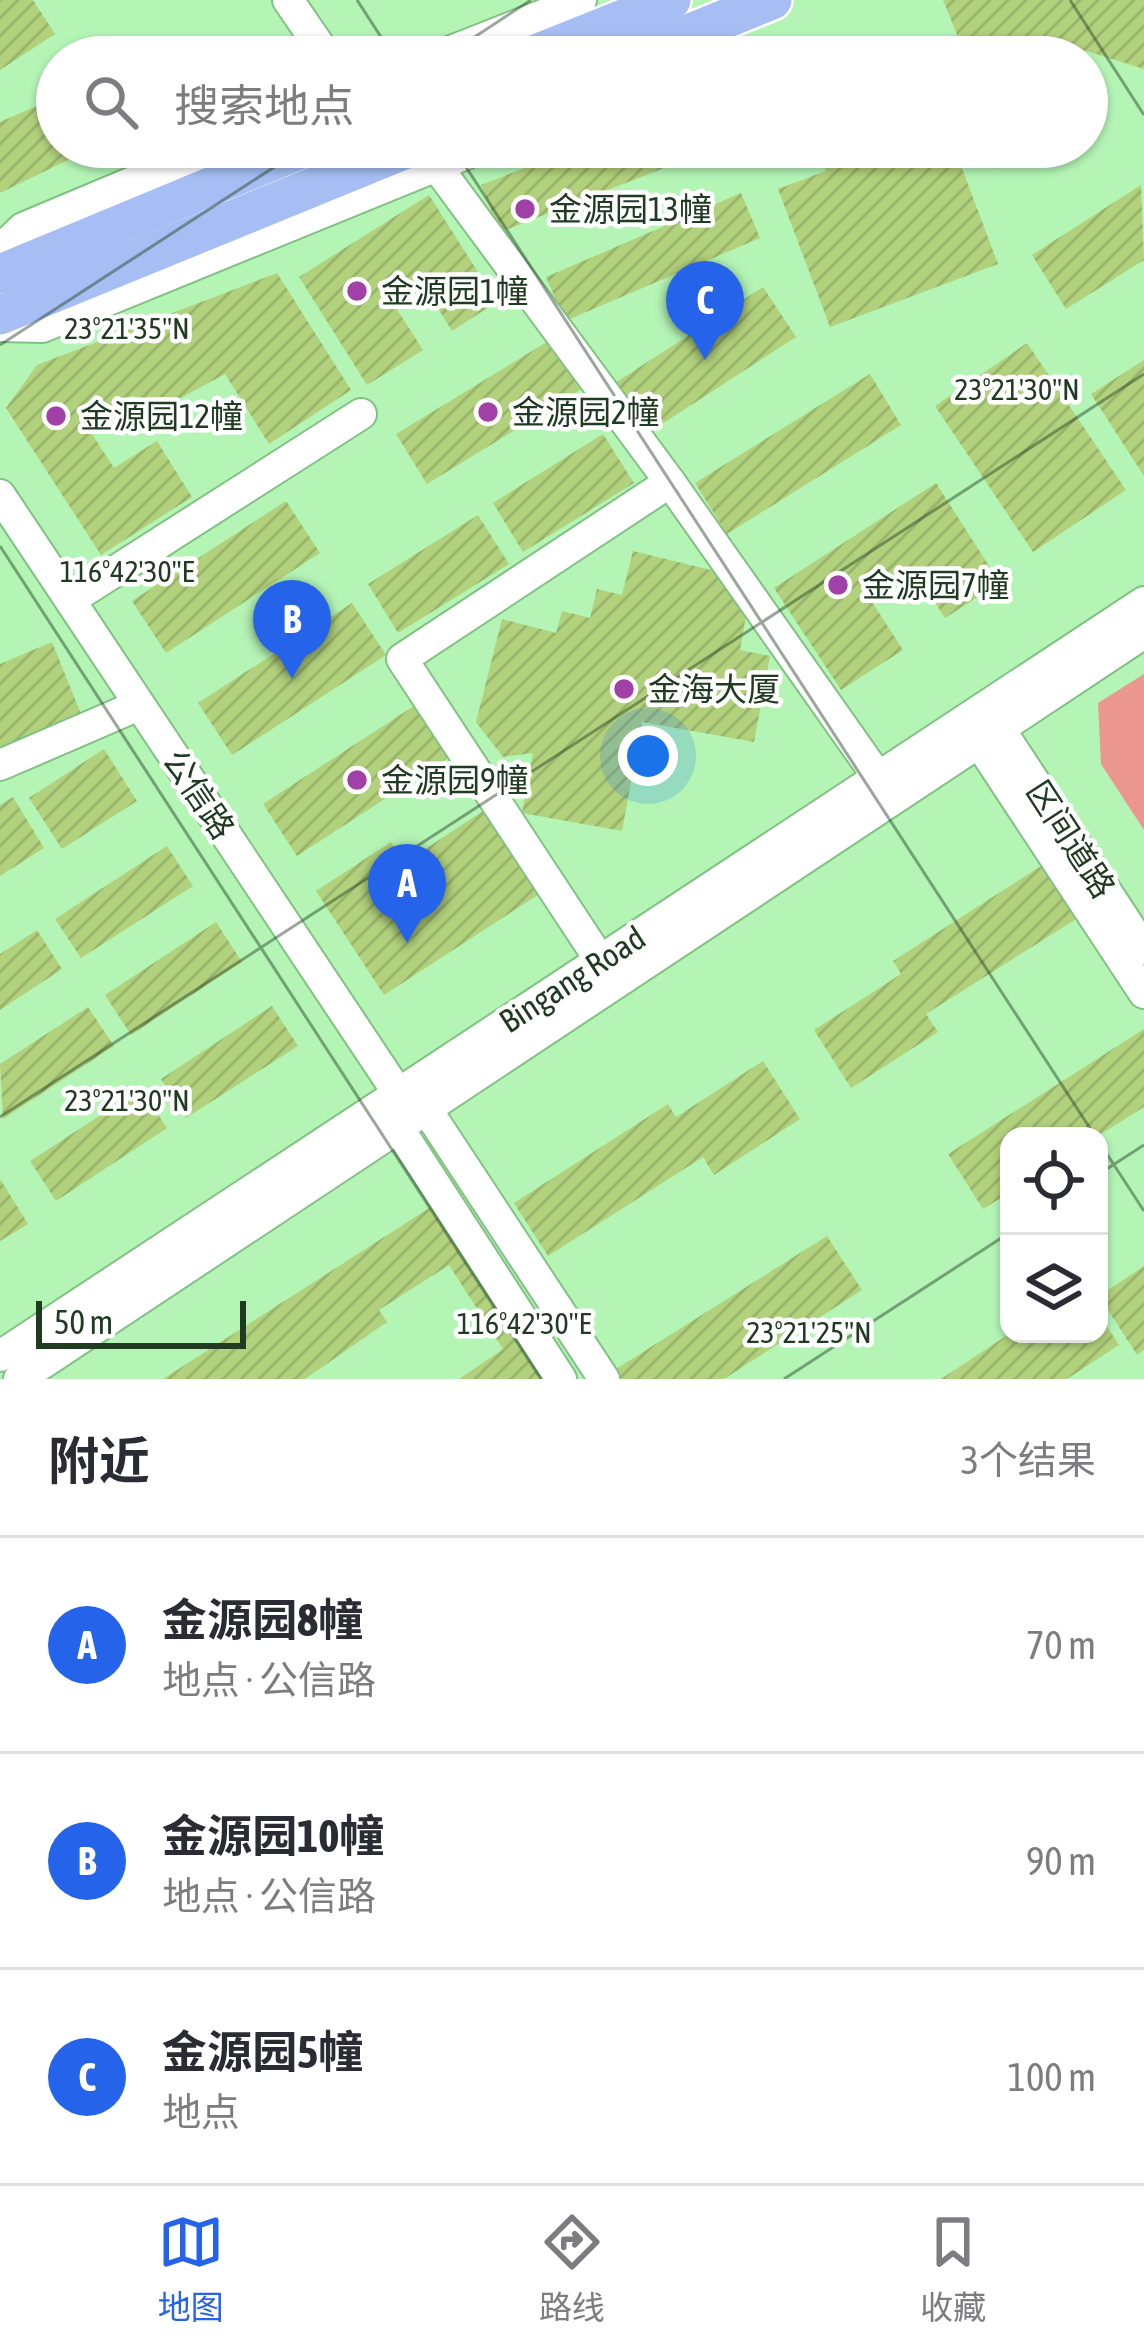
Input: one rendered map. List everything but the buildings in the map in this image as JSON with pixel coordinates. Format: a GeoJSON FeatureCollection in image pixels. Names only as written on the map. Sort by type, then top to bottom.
{"type":"FeatureCollection","features":[{"type":"Feature","properties":{"kind":"main road"},"geometry":{"type":"LineString","coordinates":[[554,36],[583,12],[671,0]]}},
{"type":"Feature","properties":{"kind":"main road"},"geometry":{"type":"LineString","coordinates":[[683,36],[772,0]]}},
{"type":"Feature","properties":{"kind":"main road"},"geometry":{"type":"LineString","coordinates":[[0,274],[242,168]]}},
{"type":"Feature","properties":{"kind":"main road"},"geometry":{"type":"LineString","coordinates":[[0,315],[313,187],[374,168]]}},
{"type":"Feature","properties":{"kind":"street"},"geometry":{"type":"LineString","coordinates":[[288,0],[313,36]]}},
{"type":"Feature","properties":{"kind":"street"},"geometry":{"type":"LineString","coordinates":[[505,36],[583,12]]}},
{"type":"Feature","properties":{"kind":"street"},"geometry":{"type":"LineString","coordinates":[[719,36],[733,16]]}},
{"type":"Feature","properties":{"kind":"street"},"geometry":{"type":"LineString","coordinates":[[0,250],[23,228],[166,168]]}},
{"type":"Feature","properties":{"kind":"street"},"geometry":{"type":"LineString","coordinates":[[0,326],[42,326],[292,223],[395,168]]}},
{"type":"Feature","properties":{"kind":"street"},"geometry":{"type":"LineString","coordinates":[[434,168],[670,482],[878,777]]}},
{"type":"Feature","properties":{"kind":"street"},"geometry":{"type":"LineString","coordinates":[[292,223],[313,187]]}},
{"type":"Feature","properties":{"kind":"street"},"geometry":{"type":"LineString","coordinates":[[70,600],[361,414]]}},
{"type":"Feature","properties":{"kind":"street"},"geometry":{"type":"LineString","coordinates":[[600,960],[402,659],[670,482]]}},
{"type":"Feature","properties":{"kind":"street","name":"公信路"},"geometry":{"type":"LineString","coordinates":[[0,496],[398,1093]]}},
{"type":"Feature","properties":{"kind":"street","name":"Bingang Road"},"geometry":{"type":"LineString","coordinates":[[0,1356],[1144,602]]}},
{"type":"Feature","properties":{"kind":"street","name":"Bingang Road"},"geometry":{"type":"LineString","coordinates":[[19,1379],[1144,633]]}},
{"type":"Feature","properties":{"kind":"street"},"geometry":{"type":"LineString","coordinates":[[0,765],[140,705]]}},
{"type":"Feature","properties":{"kind":"street"},"geometry":{"type":"LineString","coordinates":[[988,734],[1144,993]]}},
{"type":"Feature","properties":{"kind":"street","name":"区间道路"},"geometry":{"type":"LineString","coordinates":[[988,734],[1144,950]]}},
{"type":"Feature","properties":{"kind":"street"},"geometry":{"type":"LineString","coordinates":[[427,1110],[604,1379]]}},
{"type":"Feature","properties":{"kind":"street"},"geometry":{"type":"LineString","coordinates":[[399,1129],[561,1379]]}},
{"type":"Feature","properties":{"kind":"shaded area"},"geometry":{"type":"Polygon","coordinates":[[[1144,674],[1144,830],[1101,764],[1098,703],[1144,674]]]}},
{"type":"Feature","properties":{"kind":"place","name":"金源园13幢"},"geometry":{"type":"Point","coordinates":[525,209]}},
{"type":"Feature","properties":{"kind":"place","name":"金源园1幢"},"geometry":{"type":"Point","coordinates":[357,291]}},
{"type":"Feature","properties":{"kind":"place","name":"金源园5幢"},"geometry":{"type":"Point","coordinates":[705,360]}},
{"type":"Feature","properties":{"kind":"place","name":"金源园2幢"},"geometry":{"type":"Point","coordinates":[488,412]}},
{"type":"Feature","properties":{"kind":"place","name":"金源园12幢"},"geometry":{"type":"Point","coordinates":[56,416]}},
{"type":"Feature","properties":{"kind":"place","name":"金源园7幢"},"geometry":{"type":"Point","coordinates":[838,585]}},
{"type":"Feature","properties":{"kind":"place","name":"金源园10幢"},"geometry":{"type":"Point","coordinates":[292,679]}},
{"type":"Feature","properties":{"kind":"place","name":"金海大厦"},"geometry":{"type":"Point","coordinates":[624,689]}},
{"type":"Feature","properties":{"kind":"place","name":"金源园9幢"},"geometry":{"type":"Point","coordinates":[357,780]}},
{"type":"Feature","properties":{"kind":"place","name":"金源园8幢"},"geometry":{"type":"Point","coordinates":[407,943]}}]}
